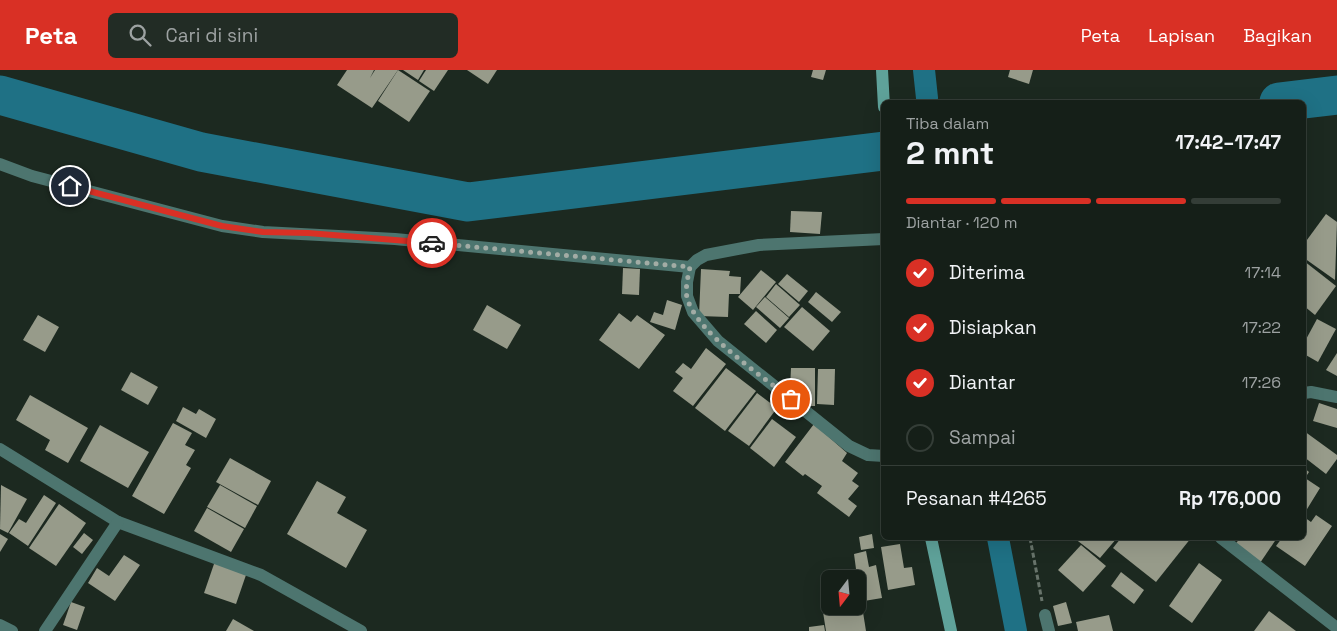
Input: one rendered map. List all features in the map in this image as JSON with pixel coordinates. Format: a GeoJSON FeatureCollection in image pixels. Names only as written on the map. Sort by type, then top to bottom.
{"type":"FeatureCollection","features":[{"type":"Feature","properties":{"kind":"street"},"geometry":{"type":"LineString","coordinates":[[882,70],[884,100]]}},
{"type":"Feature","properties":{"kind":"street"},"geometry":{"type":"LineString","coordinates":[[0,164],[32,176],[222,226],[263,232],[395,239],[690,267]]}},
{"type":"Feature","properties":{"kind":"street"},"geometry":{"type":"LineString","coordinates":[[881,239],[759,244],[706,255],[690,267],[687,296],[693,312],[718,340],[849,446],[868,455],[881,456]]}},
{"type":"Feature","properties":{"kind":"street"},"geometry":{"type":"LineString","coordinates":[[1306,393],[1337,397]]}},
{"type":"Feature","properties":{"kind":"street"},"geometry":{"type":"LineString","coordinates":[[0,449],[118,522],[260,575],[361,631]]}},
{"type":"Feature","properties":{"kind":"street"},"geometry":{"type":"LineString","coordinates":[[45,631],[118,522]]}},
{"type":"Feature","properties":{"kind":"street"},"geometry":{"type":"LineString","coordinates":[[931,540],[951,631]]}},
{"type":"Feature","properties":{"kind":"street"},"geometry":{"type":"LineString","coordinates":[[1224,540],[1337,628]]}},
{"type":"Feature","properties":{"kind":"street"},"geometry":{"type":"LineString","coordinates":[[1045,615],[1049,631]]}},
{"type":"Feature","properties":{"kind":"street"},"geometry":{"type":"LineString","coordinates":[[0,624],[12,631]]}},
{"type":"Feature","properties":{"kind":"path"},"geometry":{"type":"LineString","coordinates":[[1030,540],[1045,615]]}},
{"type":"Feature","properties":{"kind":"building"},"geometry":{"type":"Polygon","coordinates":[[[347,70],[374,70],[370,78],[375,70],[398,70],[372,108],[337,85],[347,70]]]}},
{"type":"Feature","properties":{"kind":"building"},"geometry":{"type":"Polygon","coordinates":[[[398,70],[430,91],[409,122],[378,101],[398,70]]]}},
{"type":"Feature","properties":{"kind":"building"},"geometry":{"type":"Polygon","coordinates":[[[403,70],[424,70],[418,80],[403,70]]]}},
{"type":"Feature","properties":{"kind":"building"},"geometry":{"type":"Polygon","coordinates":[[[426,70],[448,70],[434,91],[419,81],[426,70]]]}},
{"type":"Feature","properties":{"kind":"building"},"geometry":{"type":"Polygon","coordinates":[[[467,70],[497,70],[488,84],[467,70]]]}},
{"type":"Feature","properties":{"kind":"building"},"geometry":{"type":"Polygon","coordinates":[[[813,70],[826,70],[823,80],[811,77],[813,70]]]}},
{"type":"Feature","properties":{"kind":"building"},"geometry":{"type":"Polygon","coordinates":[[[1010,70],[1033,70],[1029,84],[1008,77],[1010,70]]]}},
{"type":"Feature","properties":{"kind":"building"},"geometry":{"type":"Polygon","coordinates":[[[791,211],[822,212],[820,234],[790,232],[791,211]]]}},
{"type":"Feature","properties":{"kind":"building"},"geometry":{"type":"Polygon","coordinates":[[[1326,214],[1337,222],[1335,280],[1306,259],[1306,241],[1326,214]]]}},
{"type":"Feature","properties":{"kind":"building"},"geometry":{"type":"Polygon","coordinates":[[[1306,263],[1336,286],[1315,315],[1306,308],[1306,263]]]}},
{"type":"Feature","properties":{"kind":"building"},"geometry":{"type":"Polygon","coordinates":[[[623,268],[640,269],[639,295],[622,294],[623,268]]]}},
{"type":"Feature","properties":{"kind":"building"},"geometry":{"type":"Polygon","coordinates":[[[701,269],[730,271],[729,276],[741,277],[740,294],[729,294],[728,317],[699,316],[701,269]]]}},
{"type":"Feature","properties":{"kind":"building"},"geometry":{"type":"Polygon","coordinates":[[[761,270],[776,282],[753,310],[738,297],[761,270]]]}},
{"type":"Feature","properties":{"kind":"building"},"geometry":{"type":"Polygon","coordinates":[[[787,274],[808,291],[799,302],[778,284],[787,274]]]}},
{"type":"Feature","properties":{"kind":"building"},"geometry":{"type":"Polygon","coordinates":[[[776,284],[800,305],[789,317],[766,297],[776,284]]]}},
{"type":"Feature","properties":{"kind":"building"},"geometry":{"type":"Polygon","coordinates":[[[816,292],[841,312],[832,322],[808,302],[816,292]]]}},
{"type":"Feature","properties":{"kind":"building"},"geometry":{"type":"Polygon","coordinates":[[[765,297],[789,318],[780,328],[756,307],[765,297]]]}},
{"type":"Feature","properties":{"kind":"building"},"geometry":{"type":"Polygon","coordinates":[[[667,300],[682,305],[675,330],[650,322],[654,312],[663,315],[667,300]]]}},
{"type":"Feature","properties":{"kind":"building"},"geometry":{"type":"Polygon","coordinates":[[[487,305],[521,325],[507,349],[473,330],[487,305]]]}},
{"type":"Feature","properties":{"kind":"building"},"geometry":{"type":"Polygon","coordinates":[[[802,307],[830,331],[813,351],[784,327],[802,307]]]}},
{"type":"Feature","properties":{"kind":"building"},"geometry":{"type":"Polygon","coordinates":[[[756,311],[777,330],[766,343],[744,324],[756,311]]]}},
{"type":"Feature","properties":{"kind":"building"},"geometry":{"type":"Polygon","coordinates":[[[619,313],[631,322],[637,315],[665,335],[639,369],[599,340],[619,313]]]}},
{"type":"Feature","properties":{"kind":"building"},"geometry":{"type":"Polygon","coordinates":[[[38,315],[59,327],[45,352],[23,340],[38,315]]]}},
{"type":"Feature","properties":{"kind":"building"},"geometry":{"type":"Polygon","coordinates":[[[1317,319],[1336,329],[1318,362],[1306,355],[1306,339],[1317,319]]]}},
{"type":"Feature","properties":{"kind":"building"},"geometry":{"type":"Polygon","coordinates":[[[706,348],[726,364],[693,406],[673,391],[683,378],[675,372],[683,363],[691,369],[706,348]]]}},
{"type":"Feature","properties":{"kind":"building"},"geometry":{"type":"Polygon","coordinates":[[[1337,353],[1337,376],[1326,370],[1337,353]]]}},
{"type":"Feature","properties":{"kind":"building"},"geometry":{"type":"Polygon","coordinates":[[[726,368],[756,391],[725,431],[695,408],[726,368]]]}},
{"type":"Feature","properties":{"kind":"building"},"geometry":{"type":"Polygon","coordinates":[[[791,368],[815,368],[815,406],[801,406],[801,389],[790,389],[791,368]]]}},
{"type":"Feature","properties":{"kind":"building"},"geometry":{"type":"Polygon","coordinates":[[[818,369],[835,369],[834,405],[817,404],[818,369]]]}},
{"type":"Feature","properties":{"kind":"building"},"geometry":{"type":"Polygon","coordinates":[[[131,372],[158,387],[148,405],[121,390],[131,372]]]}},
{"type":"Feature","properties":{"kind":"building"},"geometry":{"type":"Polygon","coordinates":[[[757,393],[777,408],[749,446],[728,431],[757,393]]]}},
{"type":"Feature","properties":{"kind":"building"},"geometry":{"type":"Polygon","coordinates":[[[30,395],[88,428],[68,463],[45,450],[50,440],[16,420],[30,395]]]}},
{"type":"Feature","properties":{"kind":"building"},"geometry":{"type":"Polygon","coordinates":[[[1319,403],[1337,409],[1337,428],[1313,421],[1319,403]]]}},
{"type":"Feature","properties":{"kind":"building"},"geometry":{"type":"Polygon","coordinates":[[[183,407],[196,414],[199,409],[216,419],[206,438],[176,421],[183,407]]]}},
{"type":"Feature","properties":{"kind":"building"},"geometry":{"type":"Polygon","coordinates":[[[772,419],[796,437],[774,467],[750,448],[772,419]]]}},
{"type":"Feature","properties":{"kind":"building"},"geometry":{"type":"Polygon","coordinates":[[[173,423],[192,433],[185,445],[195,450],[186,465],[191,468],[164,514],[132,496],[173,423]]]}},
{"type":"Feature","properties":{"kind":"building"},"geometry":{"type":"Polygon","coordinates":[[[814,424],[847,453],[842,461],[858,473],[852,481],[859,486],[848,499],[857,506],[849,517],[817,493],[822,486],[805,474],[803,476],[785,462],[814,424]]]}},
{"type":"Feature","properties":{"kind":"building"},"geometry":{"type":"Polygon","coordinates":[[[100,425],[149,452],[128,488],[80,461],[100,425]]]}},
{"type":"Feature","properties":{"kind":"building"},"geometry":{"type":"Polygon","coordinates":[[[1306,432],[1337,455],[1337,459],[1326,474],[1306,459],[1306,432]]]}},
{"type":"Feature","properties":{"kind":"building"},"geometry":{"type":"Polygon","coordinates":[[[230,458],[271,481],[258,505],[216,482],[230,458]]]}},
{"type":"Feature","properties":{"kind":"building"},"geometry":{"type":"Polygon","coordinates":[[[1306,479],[1320,488],[1306,511],[1306,479]]]}},
{"type":"Feature","properties":{"kind":"building"},"geometry":{"type":"Polygon","coordinates":[[[317,481],[346,497],[337,513],[367,530],[346,568],[287,534],[317,481]]]}},
{"type":"Feature","properties":{"kind":"building"},"geometry":{"type":"Polygon","coordinates":[[[1,485],[27,499],[8,533],[0,529],[1,485]]]}},
{"type":"Feature","properties":{"kind":"building"},"geometry":{"type":"Polygon","coordinates":[[[220,485],[257,506],[245,528],[207,507],[220,485]]]}},
{"type":"Feature","properties":{"kind":"building"},"geometry":{"type":"Polygon","coordinates":[[[44,495],[56,503],[28,546],[9,533],[19,519],[26,523],[44,495]]]}},
{"type":"Feature","properties":{"kind":"building"},"geometry":{"type":"Polygon","coordinates":[[[59,504],[86,523],[56,566],[29,548],[59,504]]]}},
{"type":"Feature","properties":{"kind":"building"},"geometry":{"type":"Polygon","coordinates":[[[207,508],[244,529],[231,552],[194,531],[207,508]]]}},
{"type":"Feature","properties":{"kind":"building"},"geometry":{"type":"Polygon","coordinates":[[[1316,515],[1332,526],[1305,566],[1276,546],[1280,540],[1306,540],[1306,518],[1311,522],[1316,515]]]}},
{"type":"Feature","properties":{"kind":"building"},"geometry":{"type":"Polygon","coordinates":[[[84,533],[93,540],[82,554],[73,547],[84,533]]]}},
{"type":"Feature","properties":{"kind":"building"},"geometry":{"type":"Polygon","coordinates":[[[0,534],[8,539],[0,552],[0,534]]]}},
{"type":"Feature","properties":{"kind":"building"},"geometry":{"type":"Polygon","coordinates":[[[872,534],[874,548],[861,550],[859,537],[872,534]]]}},
{"type":"Feature","properties":{"kind":"building"},"geometry":{"type":"Polygon","coordinates":[[[1077,540],[1115,540],[1100,558],[1077,540]]]}},
{"type":"Feature","properties":{"kind":"building"},"geometry":{"type":"Polygon","coordinates":[[[1119,540],[1189,540],[1156,582],[1113,548],[1119,540]]]}},
{"type":"Feature","properties":{"kind":"building"},"geometry":{"type":"Polygon","coordinates":[[[1238,540],[1276,540],[1260,563],[1234,546],[1238,540]]]}},
{"type":"Feature","properties":{"kind":"building"},"geometry":{"type":"Polygon","coordinates":[[[900,544],[904,568],[912,567],[915,585],[888,590],[881,547],[900,544]]]}},
{"type":"Feature","properties":{"kind":"building"},"geometry":{"type":"Polygon","coordinates":[[[1081,545],[1106,566],[1083,592],[1058,570],[1081,545]]]}},
{"type":"Feature","properties":{"kind":"building"},"geometry":{"type":"Polygon","coordinates":[[[866,551],[869,567],[876,565],[882,598],[866,601],[866,570],[849,570],[856,569],[854,554],[866,551]]]}},
{"type":"Feature","properties":{"kind":"building"},"geometry":{"type":"Polygon","coordinates":[[[124,555],[140,565],[115,601],[88,583],[97,568],[109,576],[124,555]]]}},
{"type":"Feature","properties":{"kind":"building"},"geometry":{"type":"Polygon","coordinates":[[[215,561],[247,572],[236,604],[204,593],[215,561]]]}},
{"type":"Feature","properties":{"kind":"building"},"geometry":{"type":"Polygon","coordinates":[[[1199,563],[1222,580],[1192,623],[1169,606],[1199,563]]]}},
{"type":"Feature","properties":{"kind":"building"},"geometry":{"type":"Polygon","coordinates":[[[1121,572],[1144,590],[1134,604],[1111,586],[1121,572]]]}},
{"type":"Feature","properties":{"kind":"building"},"geometry":{"type":"Polygon","coordinates":[[[71,602],[85,607],[77,630],[63,625],[71,602]]]}},
{"type":"Feature","properties":{"kind":"building"},"geometry":{"type":"Polygon","coordinates":[[[1066,602],[1072,623],[1058,626],[1053,606],[1066,602]]]}},
{"type":"Feature","properties":{"kind":"building"},"geometry":{"type":"Polygon","coordinates":[[[1269,611],[1296,631],[1254,631],[1269,611]]]}},
{"type":"Feature","properties":{"kind":"building"},"geometry":{"type":"Polygon","coordinates":[[[823,615],[863,615],[866,631],[826,631],[823,615]]]}},
{"type":"Feature","properties":{"kind":"building"},"geometry":{"type":"Polygon","coordinates":[[[1109,615],[1113,631],[1078,631],[1076,622],[1109,615]]]}},
{"type":"Feature","properties":{"kind":"building"},"geometry":{"type":"Polygon","coordinates":[[[233,619],[254,631],[226,631],[233,619]]]}},
{"type":"Feature","properties":{"kind":"building"},"geometry":{"type":"Polygon","coordinates":[[[824,625],[825,631],[809,631],[809,627],[824,625]]]}},
{"type":"Feature","properties":{"kind":"waterway"},"geometry":{"type":"LineString","coordinates":[[924,70],[927,98]]}},
{"type":"Feature","properties":{"kind":"waterway"},"geometry":{"type":"LineString","coordinates":[[0,95],[201,152],[468,202],[881,151]]}},
{"type":"Feature","properties":{"kind":"waterway"},"geometry":{"type":"LineString","coordinates":[[1296,100],[1337,95]]}},
{"type":"Feature","properties":{"kind":"waterway"},"geometry":{"type":"LineString","coordinates":[[998,540],[1016,631]]}},
{"type":"Feature","properties":{"kind":"way so far"},"geometry":{"type":"LineString","coordinates":[[432,243],[511,252],[690,267],[687,296],[693,312],[718,340],[791,399]]}},
{"type":"Feature","properties":{"kind":"route"},"geometry":{"type":"LineString","coordinates":[[70,186],[222,226],[263,232],[308,233],[432,243]]}}]}
